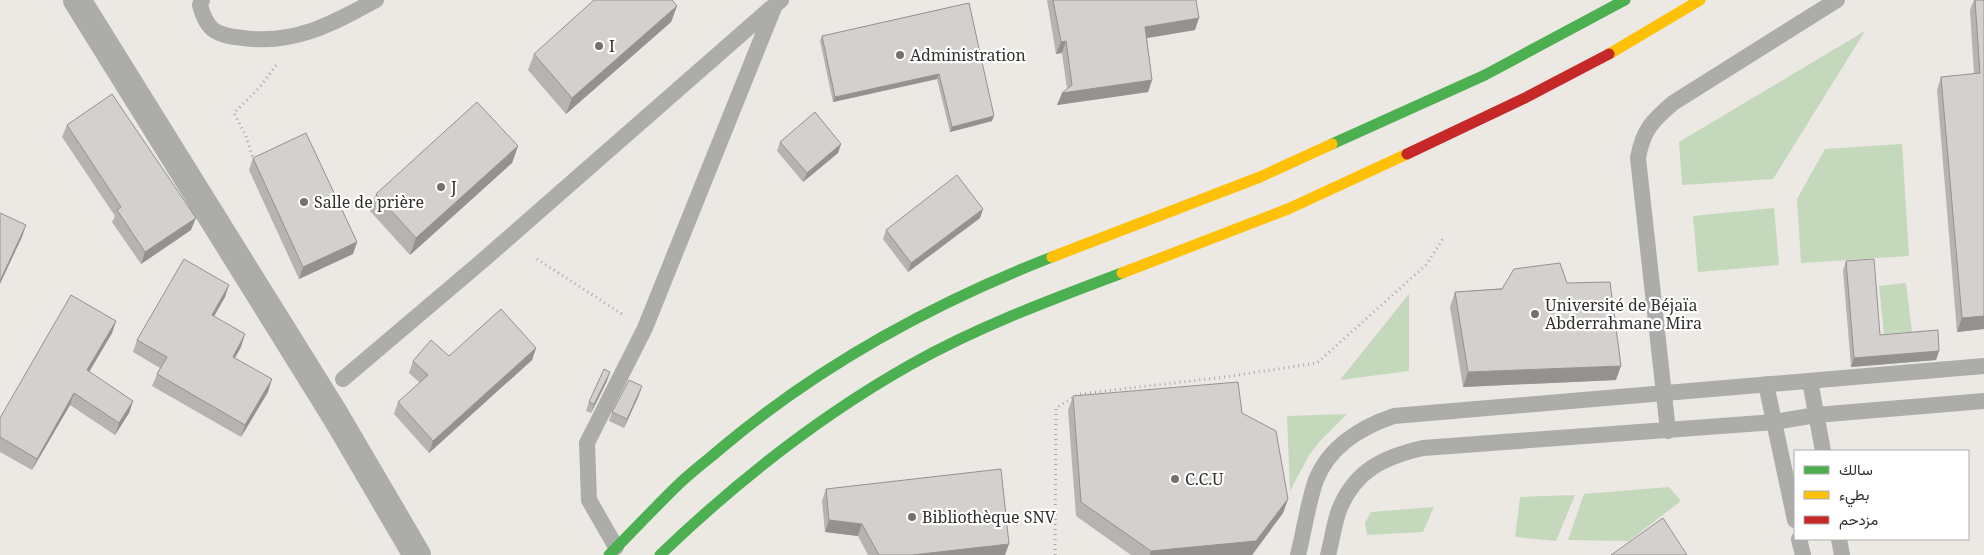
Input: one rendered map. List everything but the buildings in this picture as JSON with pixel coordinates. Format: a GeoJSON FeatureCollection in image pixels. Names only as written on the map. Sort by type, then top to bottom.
{"type":"FeatureCollection","features":[{"type":"Feature","properties":{"kind":"street"},"geometry":{"type":"LineString","coordinates":[[77,0],[335,415],[417,555]]}},
{"type":"Feature","properties":{"kind":"street"},"geometry":{"type":"LineString","coordinates":[[616,552],[682,481],[754,421],[831,367],[911,320],[995,279],[1278,169],[1485,75],[1556,39],[1625,0]]}},
{"type":"Feature","properties":{"kind":"street"},"geometry":{"type":"LineString","coordinates":[[660,555],[704,512],[773,454],[847,402],[925,356],[1006,318],[1271,216],[1306,200],[1545,89],[1620,49],[1700,0]]}},
{"type":"Feature","properties":{"kind":"lane"},"geometry":{"type":"LineString","coordinates":[[202,0],[200,5],[204,21],[215,32],[232,37],[262,41],[288,38],[326,26],[376,0]]}},
{"type":"Feature","properties":{"kind":"lane"},"geometry":{"type":"LineString","coordinates":[[1668,431],[1638,158],[1641,139],[1655,119],[1673,103],[1837,0]]}},
{"type":"Feature","properties":{"kind":"lane"},"geometry":{"type":"LineString","coordinates":[[616,552],[589,500],[587,443],[644,328],[778,3]]}},
{"type":"Feature","properties":{"kind":"lane"},"geometry":{"type":"LineString","coordinates":[[343,379],[481,262],[778,3]]}},
{"type":"Feature","properties":{"kind":"lane"},"geometry":{"type":"LineString","coordinates":[[1298,555],[1316,480],[1327,461],[1341,445],[1358,431],[1375,422],[1394,416],[1984,366]]}},
{"type":"Feature","properties":{"kind":"lane"},"geometry":{"type":"LineString","coordinates":[[1810,381],[1823,450]]}},
{"type":"Feature","properties":{"kind":"lane"},"geometry":{"type":"LineString","coordinates":[[1766,384],[1794,515]]}},
{"type":"Feature","properties":{"kind":"lane"},"geometry":{"type":"LineString","coordinates":[[1328,555],[1339,510],[1350,490],[1362,474],[1378,462],[1400,453],[1423,448],[1668,431],[1775,422],[1816,415],[1984,401]]}},
{"type":"Feature","properties":{"kind":"lane"},"geometry":{"type":"LineString","coordinates":[[1799,540],[1803,555]]}},
{"type":"Feature","properties":{"kind":"lane"},"geometry":{"type":"LineString","coordinates":[[1839,540],[1842,555]]}},
{"type":"Feature","properties":{"kind":"path"},"geometry":{"type":"LineString","coordinates":[[256,167],[234,113],[259,88],[282,57]]}},
{"type":"Feature","properties":{"kind":"path"},"geometry":{"type":"LineString","coordinates":[[1055,555],[1056,408],[1079,394],[1224,377],[1317,363],[1426,265],[1444,237]]}},
{"type":"Feature","properties":{"kind":"path"},"geometry":{"type":"LineString","coordinates":[[537,259],[644,328]]}},
{"type":"Feature","properties":{"kind":"green space"},"geometry":{"type":"Polygon","coordinates":[[[1865,31],[1773,179],[1682,185],[1679,142],[1865,31]]]}},
{"type":"Feature","properties":{"kind":"green space"},"geometry":{"type":"Polygon","coordinates":[[[1902,144],[1909,256],[1801,263],[1797,199],[1825,149],[1902,144]]]}},
{"type":"Feature","properties":{"kind":"green space"},"geometry":{"type":"Polygon","coordinates":[[[1774,208],[1779,265],[1698,272],[1693,216],[1774,208]]]}},
{"type":"Feature","properties":{"kind":"green space"},"geometry":{"type":"Polygon","coordinates":[[[1906,283],[1912,332],[1884,334],[1879,286],[1906,283]]]}},
{"type":"Feature","properties":{"kind":"green space"},"geometry":{"type":"Polygon","coordinates":[[[1409,294],[1409,371],[1340,380],[1409,294]]]}},
{"type":"Feature","properties":{"kind":"green space"},"geometry":{"type":"Polygon","coordinates":[[[1347,414],[1309,455],[1290,491],[1287,416],[1347,414]]]}},
{"type":"Feature","properties":{"kind":"green space"},"geometry":{"type":"Polygon","coordinates":[[[1669,487],[1681,501],[1629,541],[1568,540],[1584,494],[1669,487]]]}},
{"type":"Feature","properties":{"kind":"green space"},"geometry":{"type":"Polygon","coordinates":[[[1575,495],[1556,541],[1515,537],[1520,497],[1575,495]]]}},
{"type":"Feature","properties":{"kind":"green space"},"geometry":{"type":"Polygon","coordinates":[[[1434,507],[1423,532],[1367,535],[1365,523],[1371,512],[1434,507]]]}},
{"type":"Feature","properties":{"kind":"traffic: fast"},"geometry":{"type":"LineString","coordinates":[[1332,144],[1485,75],[1625,0]]}},
{"type":"Feature","properties":{"kind":"traffic: fast"},"geometry":{"type":"LineString","coordinates":[[609,555],[686,477],[800,388],[840,362],[922,315],[965,294],[1052,257]]}},
{"type":"Feature","properties":{"kind":"traffic: fast"},"geometry":{"type":"LineString","coordinates":[[660,555],[718,502],[779,452],[876,385],[961,338],[1041,304],[1122,273]]}},
{"type":"Feature","properties":{"kind":"traffic: slow"},"geometry":{"type":"LineString","coordinates":[[1609,54],[1700,0]]}},
{"type":"Feature","properties":{"kind":"traffic: slow"},"geometry":{"type":"LineString","coordinates":[[1052,257],[1260,177],[1332,144]]}},
{"type":"Feature","properties":{"kind":"traffic: slow"},"geometry":{"type":"LineString","coordinates":[[1122,273],[1288,209],[1407,154]]}},
{"type":"Feature","properties":{"kind":"traffic: jam"},"geometry":{"type":"LineString","coordinates":[[1407,154],[1525,98],[1609,54]]}},
{"type":"Feature","properties":{"kind":"place","name":"I"},"geometry":{"type":"Point","coordinates":[599,46]}},
{"type":"Feature","properties":{"kind":"place","name":"Administration"},"geometry":{"type":"Point","coordinates":[900,55]}},
{"type":"Feature","properties":{"kind":"place","name":"J"},"geometry":{"type":"Point","coordinates":[441,187]}},
{"type":"Feature","properties":{"kind":"place","name":"Salle de prière"},"geometry":{"type":"Point","coordinates":[304,202]}},
{"type":"Feature","properties":{"kind":"place","name":"Université de Béjaïa Abderrahmane Mira"},"geometry":{"type":"Point","coordinates":[1535,314]}},
{"type":"Feature","properties":{"kind":"place","name":"C.C.U"},"geometry":{"type":"Point","coordinates":[1175,479]}},
{"type":"Feature","properties":{"kind":"place","name":"Bibliothèque SNV"},"geometry":{"type":"Point","coordinates":[912,517]}}]}
